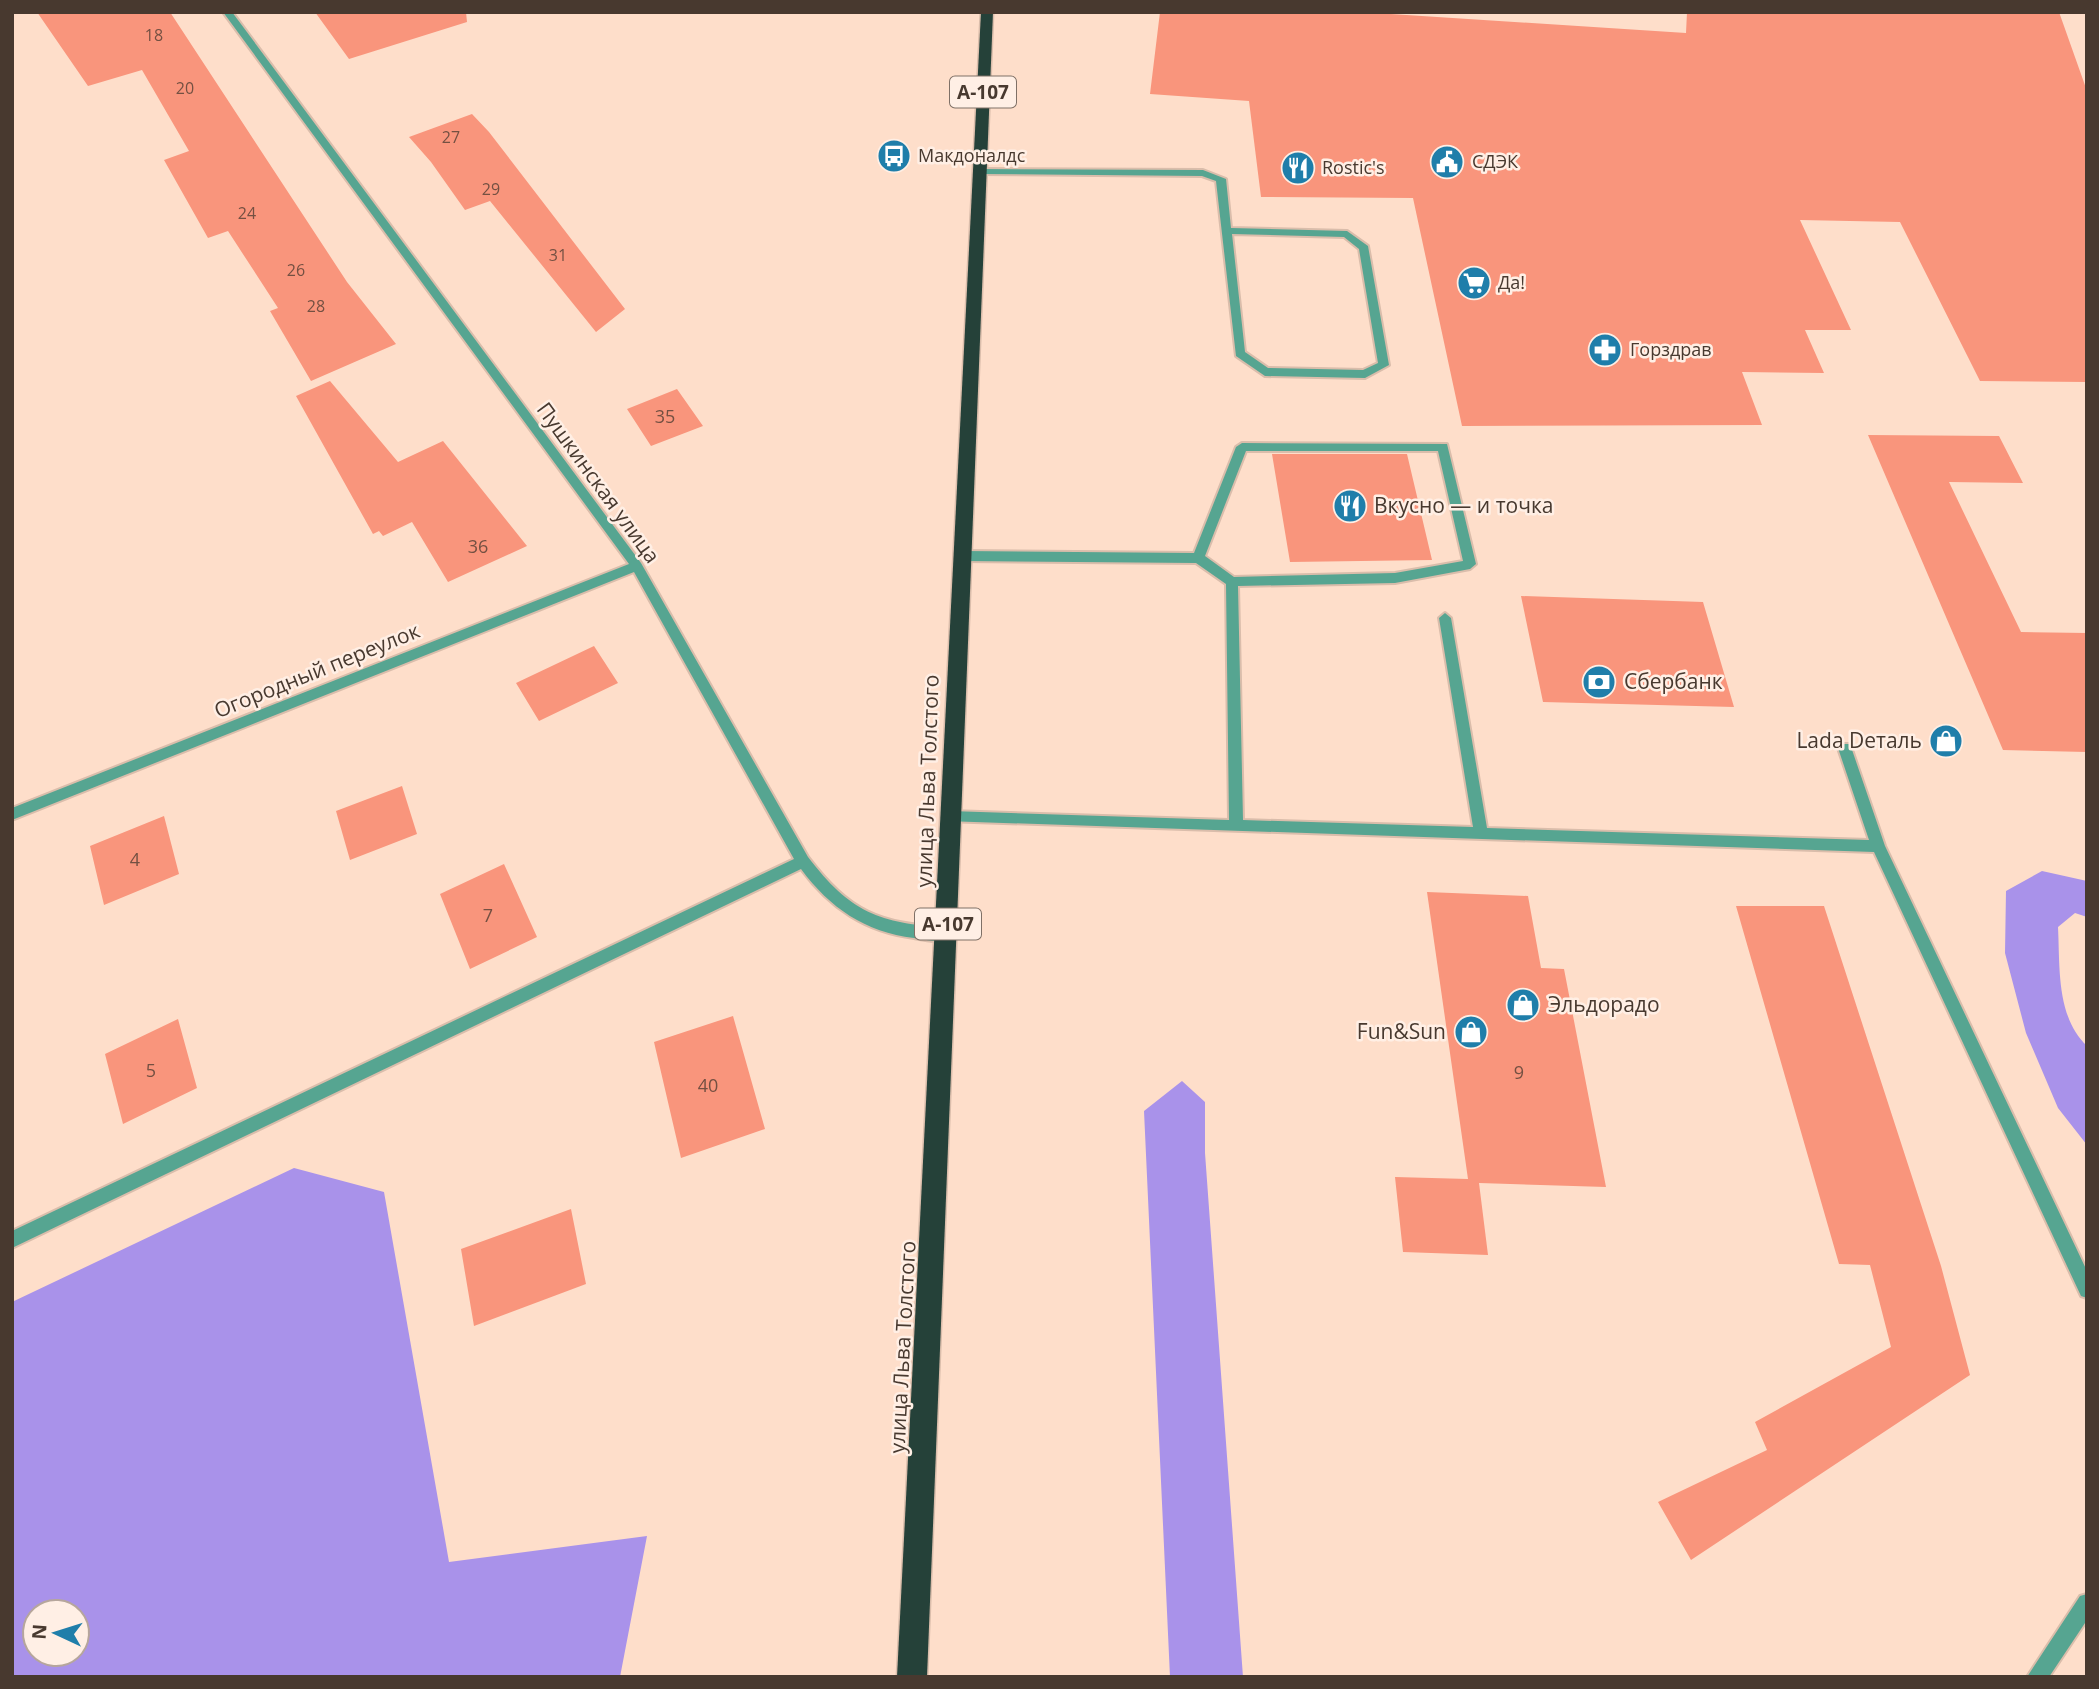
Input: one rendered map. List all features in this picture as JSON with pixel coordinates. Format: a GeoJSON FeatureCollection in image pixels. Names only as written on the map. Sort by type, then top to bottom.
{"type":"FeatureCollection","features":[{"type":"Feature","properties":{"kind":"highway","name":"улица Льва Толстого"},"geometry":{"type":"LineString","coordinates":[[912,1677],[987,12]]}},
{"type":"Feature","properties":{"kind":"street","name":"Пушкинская улица"},"geometry":{"type":"LineString","coordinates":[[227,12],[637,566],[803,862],[820,885],[841,906],[874,924],[910,933],[947,934]]}},
{"type":"Feature","properties":{"kind":"street"},"geometry":{"type":"LineString","coordinates":[[981,172],[1203,173],[1221,179],[1240,353],[1265,372],[1365,374],[1384,365],[1364,247],[1347,234],[1228,231]]}},
{"type":"Feature","properties":{"kind":"street"},"geometry":{"type":"LineString","coordinates":[[962,556],[1198,558],[1232,582],[1395,578],[1470,564],[1443,447],[1242,447],[1198,558]]}},
{"type":"Feature","properties":{"kind":"street","name":"Огородный переулок"},"geometry":{"type":"LineString","coordinates":[[12,814],[637,566]]}},
{"type":"Feature","properties":{"kind":"street"},"geometry":{"type":"LineString","coordinates":[[1232,582],[1236,825]]}},
{"type":"Feature","properties":{"kind":"street"},"geometry":{"type":"LineString","coordinates":[[1445,618],[1481,833]]}},
{"type":"Feature","properties":{"kind":"street"},"geometry":{"type":"LineString","coordinates":[[1845,748],[1878,846],[2087,1290]]}},
{"type":"Feature","properties":{"kind":"street"},"geometry":{"type":"LineString","coordinates":[[950,817],[1878,846]]}},
{"type":"Feature","properties":{"kind":"street"},"geometry":{"type":"LineString","coordinates":[[12,1240],[803,862]]}},
{"type":"Feature","properties":{"kind":"street"},"geometry":{"type":"LineString","coordinates":[[2037,1677],[2087,1603]]}},
{"type":"Feature","properties":{"kind":"shaded area"},"geometry":{"type":"Polygon","coordinates":[[[2042,871],[2087,881],[2087,917],[2075,913],[2058,927],[2060,974],[2065,1006],[2077,1034],[2087,1046],[2087,1145],[2058,1108],[2026,1033],[2005,953],[2006,891],[2042,871]]]}},
{"type":"Feature","properties":{"kind":"shaded area"},"geometry":{"type":"Polygon","coordinates":[[[1182,1081],[1205,1102],[1205,1153],[1243,1677],[1170,1677],[1144,1111],[1182,1081]]]}},
{"type":"Feature","properties":{"kind":"shaded area"},"geometry":{"type":"Polygon","coordinates":[[[294,1168],[384,1192],[449,1562],[647,1536],[620,1677],[12,1677],[12,1302],[294,1168]]]}},
{"type":"Feature","properties":{"kind":"building"},"geometry":{"type":"Polygon","coordinates":[[[37,12],[170,12],[347,282],[396,344],[311,381],[270,311],[278,308],[228,231],[208,238],[164,160],[189,151],[142,70],[88,86],[37,12]]]}},
{"type":"Feature","properties":{"kind":"building"},"geometry":{"type":"Polygon","coordinates":[[[315,12],[466,12],[467,22],[349,59],[315,12]]]}},
{"type":"Feature","properties":{"kind":"building"},"geometry":{"type":"Polygon","coordinates":[[[1160,12],[1360,12],[1686,33],[1687,12],[2059,12],[2087,91],[2087,382],[1980,381],[1900,222],[1800,220],[1851,330],[1805,330],[1824,373],[1742,372],[1762,425],[1462,426],[1413,198],[1261,197],[1249,101],[1150,94],[1160,12]]]}},
{"type":"Feature","properties":{"kind":"building"},"geometry":{"type":"Polygon","coordinates":[[[472,114],[489,132],[625,309],[596,332],[490,201],[465,210],[431,162],[409,137],[472,114]]]}},
{"type":"Feature","properties":{"kind":"building"},"geometry":{"type":"Polygon","coordinates":[[[330,381],[398,462],[443,441],[527,546],[448,582],[412,522],[383,536],[379,531],[373,534],[296,396],[330,381]]]}},
{"type":"Feature","properties":{"kind":"building"},"geometry":{"type":"Polygon","coordinates":[[[677,389],[703,426],[651,446],[627,409],[677,389]]]}},
{"type":"Feature","properties":{"kind":"building"},"geometry":{"type":"Polygon","coordinates":[[[1868,435],[1999,436],[2023,483],[1949,482],[2021,632],[2087,633],[2087,752],[2003,750],[1868,435]]]}},
{"type":"Feature","properties":{"kind":"building","name":"Вкусно — и точка"},"geometry":{"type":"Polygon","coordinates":[[[1272,454],[1407,454],[1432,560],[1290,562],[1272,454]]]}},
{"type":"Feature","properties":{"kind":"building"},"geometry":{"type":"Polygon","coordinates":[[[1521,596],[1703,602],[1734,707],[1543,702],[1521,596]]]}},
{"type":"Feature","properties":{"kind":"building"},"geometry":{"type":"Polygon","coordinates":[[[594,646],[618,683],[539,721],[516,683],[594,646]]]}},
{"type":"Feature","properties":{"kind":"building"},"geometry":{"type":"Polygon","coordinates":[[[402,786],[417,834],[350,860],[336,811],[402,786]]]}},
{"type":"Feature","properties":{"kind":"building"},"geometry":{"type":"Polygon","coordinates":[[[164,816],[179,874],[104,905],[90,846],[164,816]]]}},
{"type":"Feature","properties":{"kind":"building"},"geometry":{"type":"Polygon","coordinates":[[[504,864],[537,937],[470,969],[440,894],[504,864]]]}},
{"type":"Feature","properties":{"kind":"building"},"geometry":{"type":"Polygon","coordinates":[[[1427,892],[1528,896],[1541,968],[1564,969],[1606,1187],[1479,1183],[1488,1255],[1403,1252],[1395,1177],[1468,1179],[1427,892]]]}},
{"type":"Feature","properties":{"kind":"building"},"geometry":{"type":"Polygon","coordinates":[[[1736,906],[1824,906],[1941,1266],[1970,1375],[1691,1560],[1658,1502],[1767,1450],[1755,1422],[1891,1347],[1870,1265],[1839,1264],[1736,906]]]}},
{"type":"Feature","properties":{"kind":"building"},"geometry":{"type":"Polygon","coordinates":[[[733,1016],[765,1129],[681,1158],[654,1042],[733,1016]]]}},
{"type":"Feature","properties":{"kind":"building"},"geometry":{"type":"Polygon","coordinates":[[[178,1019],[197,1088],[123,1124],[105,1054],[178,1019]]]}},
{"type":"Feature","properties":{"kind":"building"},"geometry":{"type":"Polygon","coordinates":[[[571,1209],[586,1284],[474,1326],[461,1249],[571,1209]]]}},
{"type":"Feature","properties":{"kind":"place","name":"Макдоналдс"},"geometry":{"type":"Point","coordinates":[894,156]}},
{"type":"Feature","properties":{"kind":"place","name":"СДЭК"},"geometry":{"type":"Point","coordinates":[1447,162]}},
{"type":"Feature","properties":{"kind":"place","name":"Rostic's"},"geometry":{"type":"Point","coordinates":[1298,168]}},
{"type":"Feature","properties":{"kind":"place","name":"Да!"},"geometry":{"type":"Point","coordinates":[1474,283]}},
{"type":"Feature","properties":{"kind":"place","name":"Горздрав"},"geometry":{"type":"Point","coordinates":[1605,350]}},
{"type":"Feature","properties":{"kind":"place","name":"Вкусно — и точка"},"geometry":{"type":"Point","coordinates":[1350,506]}},
{"type":"Feature","properties":{"kind":"place","name":"Сбербанк"},"geometry":{"type":"Point","coordinates":[1599,682]}},
{"type":"Feature","properties":{"kind":"place","name":"Lada Dеталь"},"geometry":{"type":"Point","coordinates":[1946,741]}},
{"type":"Feature","properties":{"kind":"place","name":"Эльдорадо"},"geometry":{"type":"Point","coordinates":[1523,1005]}},
{"type":"Feature","properties":{"kind":"place","name":"Fun&Sun"},"geometry":{"type":"Point","coordinates":[1471,1032]}}]}
